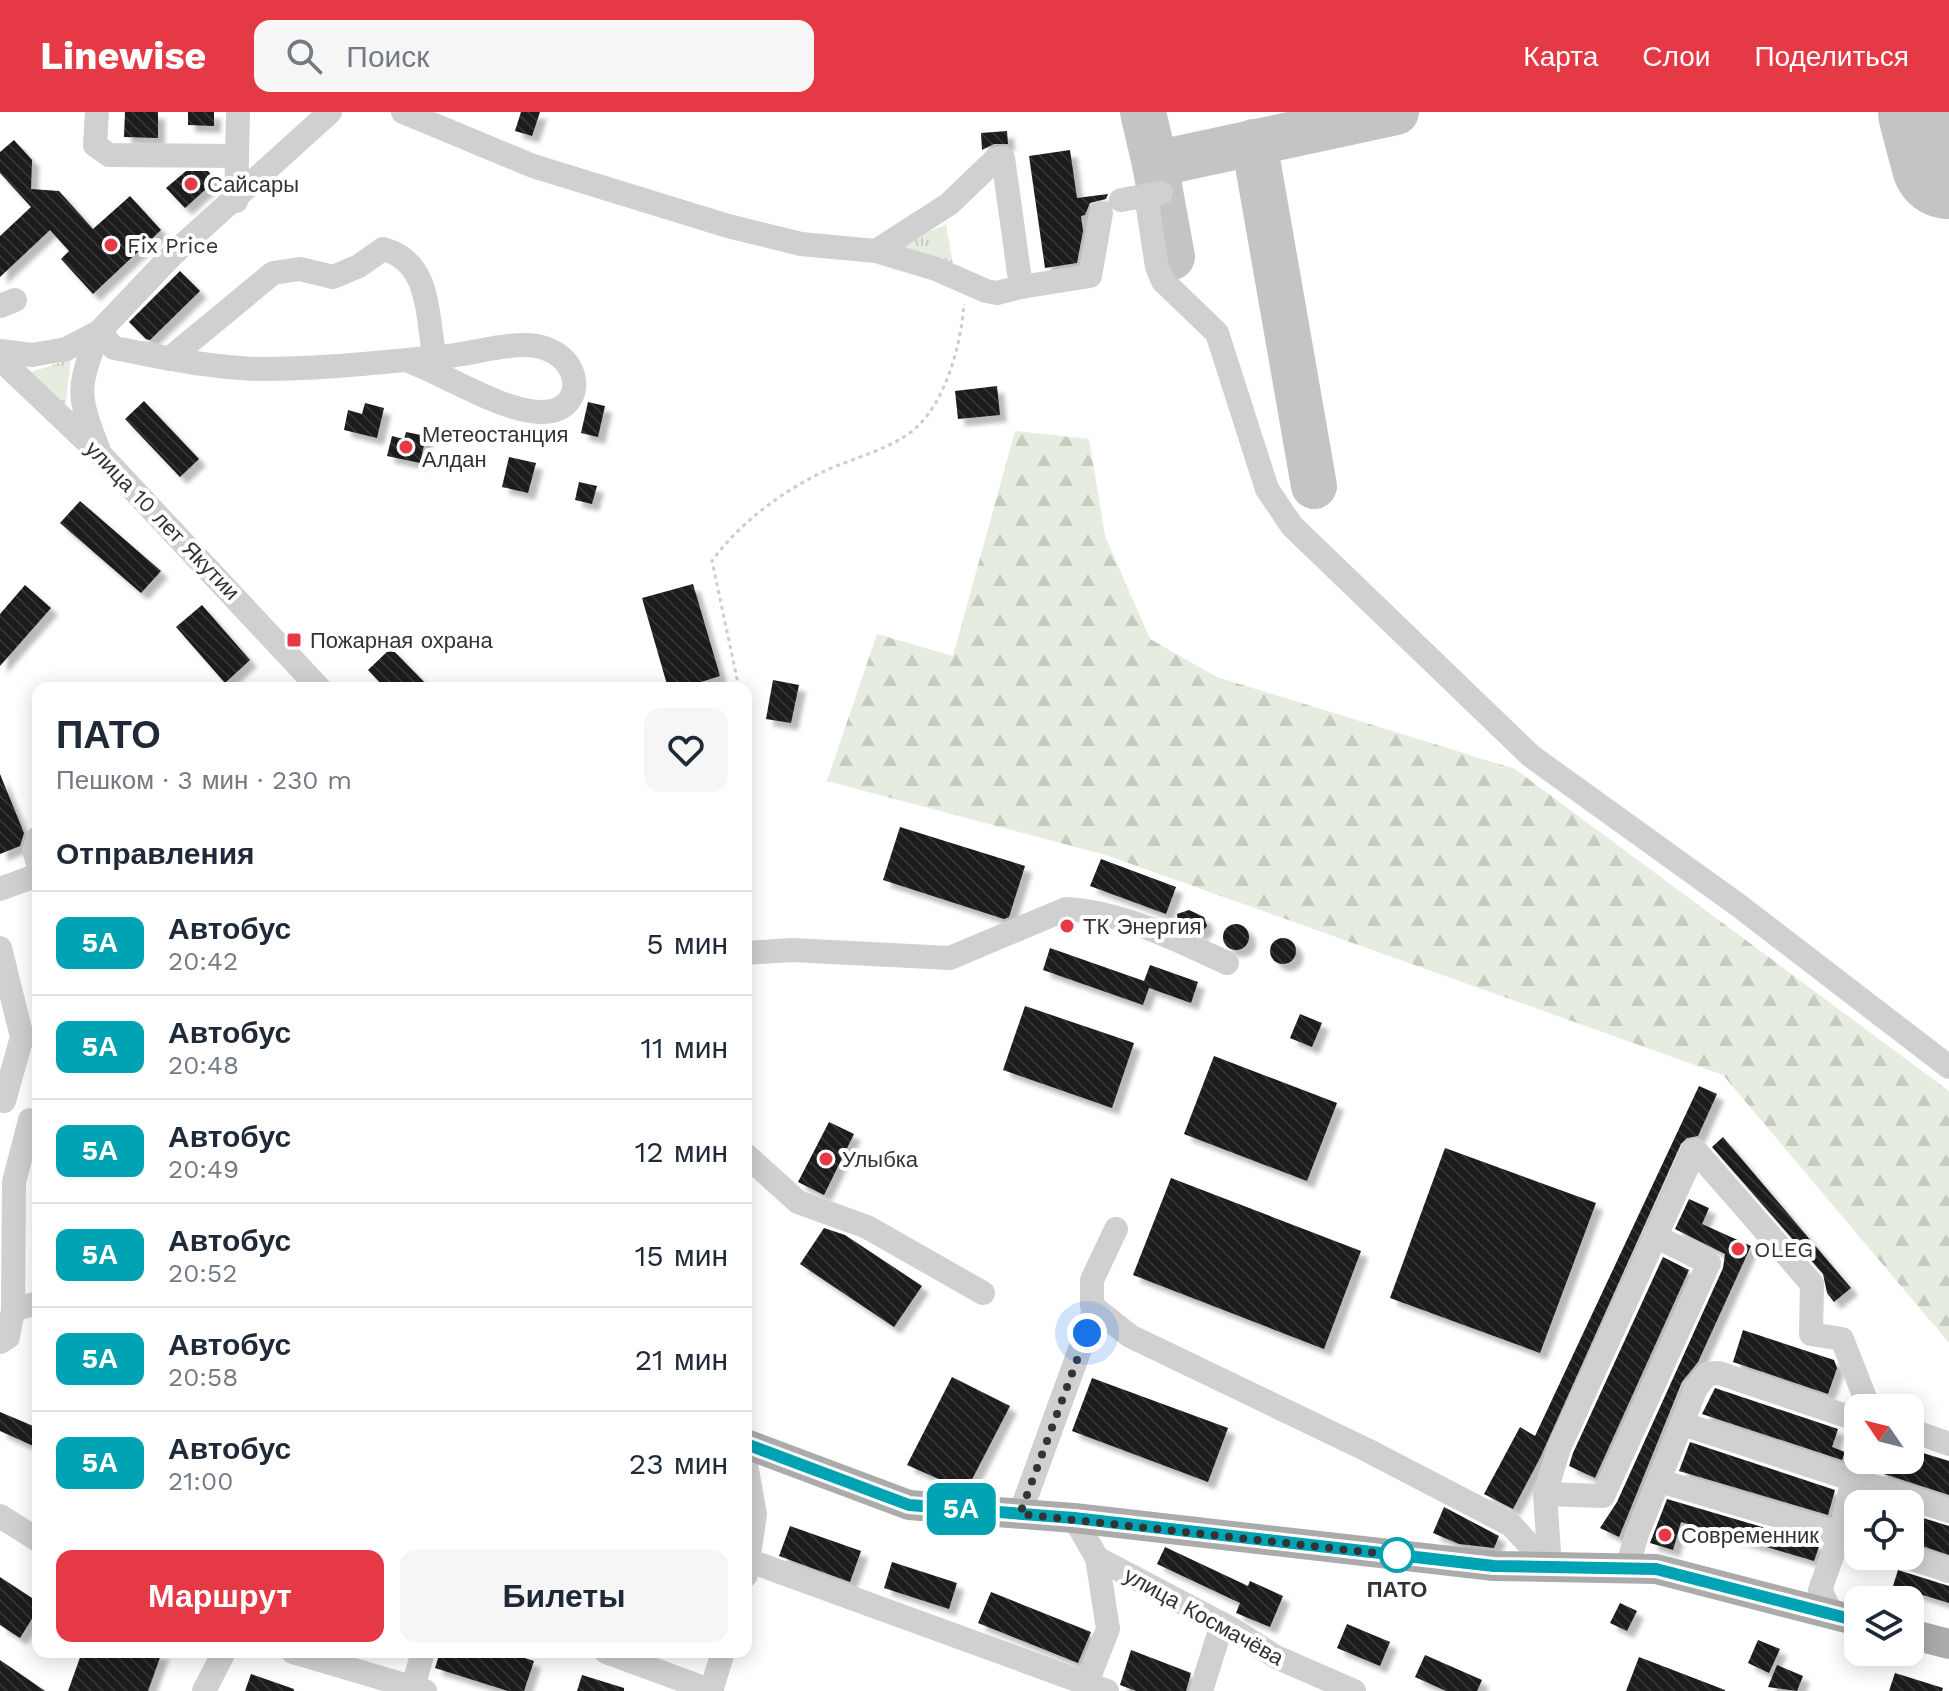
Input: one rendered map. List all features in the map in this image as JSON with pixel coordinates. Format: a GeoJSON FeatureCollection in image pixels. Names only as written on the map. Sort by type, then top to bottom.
{"type":"FeatureCollection","features":[{"type":"Feature","properties":{"kind":"main road"},"geometry":{"type":"LineString","coordinates":[[752,1446],[909,1505],[1074,1518],[1494,1566],[1656,1569],[1844,1617]]}},
{"type":"Feature","properties":{"kind":"main road"},"geometry":{"type":"LineString","coordinates":[[1924,1638],[1949,1644]]}},
{"type":"Feature","properties":{"kind":"street"},"geometry":{"type":"LineString","coordinates":[[97,112],[95,145],[109,155],[237,156]]}},
{"type":"Feature","properties":{"kind":"street"},"geometry":{"type":"LineString","coordinates":[[236,201],[238,112]]}},
{"type":"Feature","properties":{"kind":"street"},"geometry":{"type":"LineString","coordinates":[[0,351],[32,355],[66,349],[99,332],[172,255],[236,201],[330,112]]}},
{"type":"Feature","properties":{"kind":"street"},"geometry":{"type":"LineString","coordinates":[[403,112],[533,166],[728,226],[801,244],[876,251],[997,293],[1090,276],[1111,206],[1154,194],[1157,267],[1163,281],[1217,333],[1267,489],[1292,526],[1531,756],[1738,905],[1949,1067]]}},
{"type":"Feature","properties":{"kind":"street"},"geometry":{"type":"LineString","coordinates":[[876,251],[949,204],[999,157],[1004,161],[1021,287]]}},
{"type":"Feature","properties":{"kind":"street"},"geometry":{"type":"LineString","coordinates":[[169,359],[273,273],[300,269],[333,277],[359,266],[383,249],[401,254],[417,270],[435,358]]}},
{"type":"Feature","properties":{"kind":"street"},"geometry":{"type":"LineString","coordinates":[[99,332],[114,348],[169,359],[261,369],[435,358],[506,345],[541,345],[565,359],[575,384],[570,400],[558,410],[541,412],[515,407],[406,360]]}},
{"type":"Feature","properties":{"kind":"street"},"geometry":{"type":"LineString","coordinates":[[99,332],[81,380],[85,415],[100,454]]}},
{"type":"Feature","properties":{"kind":"street","name":"улица 10 лет Якутии"},"geometry":{"type":"LineString","coordinates":[[0,359],[100,454],[313,682]]}},
{"type":"Feature","properties":{"kind":"street"},"geometry":{"type":"LineString","coordinates":[[0,889],[32,877]]}},
{"type":"Feature","properties":{"kind":"street"},"geometry":{"type":"LineString","coordinates":[[752,953],[792,950],[950,958],[1066,909],[1084,909],[1153,929],[1227,963]]}},
{"type":"Feature","properties":{"kind":"street"},"geometry":{"type":"LineString","coordinates":[[0,948],[30,1046],[2,1100],[32,1122]]}},
{"type":"Feature","properties":{"kind":"street"},"geometry":{"type":"LineString","coordinates":[[0,1342],[8,1337],[13,1310],[14,1182],[32,1129]]}},
{"type":"Feature","properties":{"kind":"street"},"geometry":{"type":"LineString","coordinates":[[1550,1567],[1545,1494],[1559,1448],[1695,1150],[1812,1284],[1811,1334],[1842,1339],[1864,1394]]}},
{"type":"Feature","properties":{"kind":"street"},"geometry":{"type":"LineString","coordinates":[[752,1160],[798,1202],[867,1227],[983,1293]]}},
{"type":"Feature","properties":{"kind":"street"},"geometry":{"type":"LineString","coordinates":[[1020,1514],[1095,1308],[1092,1280],[1116,1229]]}},
{"type":"Feature","properties":{"kind":"street"},"geometry":{"type":"LineString","coordinates":[[1545,1494],[1603,1496],[1709,1263],[1655,1236]]}},
{"type":"Feature","properties":{"kind":"street"},"geometry":{"type":"LineString","coordinates":[[13,1310],[32,1305]]}},
{"type":"Feature","properties":{"kind":"street"},"geometry":{"type":"LineString","coordinates":[[1095,1308],[1130,1336],[1367,1450],[1511,1525],[1550,1567]]}},
{"type":"Feature","properties":{"kind":"street"},"geometry":{"type":"LineString","coordinates":[[1627,1568],[1637,1534],[1696,1388],[1707,1374],[1719,1373],[1844,1415]]}},
{"type":"Feature","properties":{"kind":"street"},"geometry":{"type":"LineString","coordinates":[[1683,1424],[1844,1468]]}},
{"type":"Feature","properties":{"kind":"street"},"geometry":{"type":"LineString","coordinates":[[1924,1435],[1949,1444]]}},
{"type":"Feature","properties":{"kind":"street"},"geometry":{"type":"LineString","coordinates":[[1863,1474],[1949,1511]]}},
{"type":"Feature","properties":{"kind":"street"},"geometry":{"type":"LineString","coordinates":[[1660,1481],[1844,1536]]}},
{"type":"Feature","properties":{"kind":"street"},"geometry":{"type":"LineString","coordinates":[[0,1516],[32,1536]]}},
{"type":"Feature","properties":{"kind":"street"},"geometry":{"type":"LineString","coordinates":[[752,1569],[1097,1687],[1108,1629],[1097,1558],[1074,1518]]}},
{"type":"Feature","properties":{"kind":"street"},"geometry":{"type":"LineString","coordinates":[[1844,1546],[1820,1590],[1844,1616]]}},
{"type":"Feature","properties":{"kind":"street","name":"улица Космачёва"},"geometry":{"type":"LineString","coordinates":[[1097,1558],[1222,1624],[1276,1657],[1354,1691]]}},
{"type":"Feature","properties":{"kind":"street"},"geometry":{"type":"LineString","coordinates":[[1924,1563],[1949,1571]]}},
{"type":"Feature","properties":{"kind":"street"},"geometry":{"type":"LineString","coordinates":[[1201,1691],[1222,1624]]}},
{"type":"Feature","properties":{"kind":"street"},"geometry":{"type":"LineString","coordinates":[[204,1691],[221,1658]]}},
{"type":"Feature","properties":{"kind":"street"},"geometry":{"type":"LineString","coordinates":[[313,1658],[419,1689],[422,1658]]}},
{"type":"Feature","properties":{"kind":"street"},"geometry":{"type":"LineString","coordinates":[[622,1658],[712,1691],[721,1658]]}},
{"type":"Feature","properties":{"kind":"path"},"geometry":{"type":"LineString","coordinates":[[738,682],[712,561],[727,538],[791,491],[823,472],[913,431],[934,405],[962,326],[964,292],[959,279]]}},
{"type":"Feature","properties":{"kind":"green space"},"geometry":{"type":"Polygon","coordinates":[[[946,225],[953,264],[902,250],[901,241],[946,225]]]}},
{"type":"Feature","properties":{"kind":"green space"},"geometry":{"type":"Polygon","coordinates":[[[71,359],[65,408],[28,373],[71,359]]]}},
{"type":"Feature","properties":{"kind":"green space"},"geometry":{"type":"Polygon","coordinates":[[[1015,431],[1089,439],[1105,536],[1150,639],[1217,677],[1515,769],[1949,1091],[1949,1343],[1723,1075],[1106,855],[827,781],[877,634],[953,656],[1015,431]]]}},
{"type":"Feature","properties":{"kind":"building"},"geometry":{"type":"Polygon","coordinates":[[[125,112],[158,112],[158,138],[124,137],[125,112]]]}},
{"type":"Feature","properties":{"kind":"building"},"geometry":{"type":"Polygon","coordinates":[[[188,112],[214,112],[214,126],[188,125],[188,112]]]}},
{"type":"Feature","properties":{"kind":"building"},"geometry":{"type":"Polygon","coordinates":[[[521,112],[540,112],[532,136],[515,131],[521,112]]]}},
{"type":"Feature","properties":{"kind":"building"},"geometry":{"type":"Polygon","coordinates":[[[1007,131],[1008,144],[994,144],[982,150],[981,133],[1007,131]]]}},
{"type":"Feature","properties":{"kind":"building"},"geometry":{"type":"Polygon","coordinates":[[[14,140],[32,160],[31,189],[59,191],[93,229],[130,196],[161,230],[93,294],[61,259],[69,251],[50,230],[0,277],[0,236],[31,207],[0,173],[0,152],[14,140]]]}},
{"type":"Feature","properties":{"kind":"building"},"geometry":{"type":"Polygon","coordinates":[[[1070,150],[1077,198],[1108,194],[1106,199],[1090,203],[1085,215],[1081,216],[1083,231],[1077,263],[1045,268],[1029,156],[1070,150]]]}},
{"type":"Feature","properties":{"kind":"building","name":"Сайсары"},"geometry":{"type":"Polygon","coordinates":[[[186,171],[208,171],[216,180],[185,208],[166,188],[186,171]]]}},
{"type":"Feature","properties":{"kind":"building"},"geometry":{"type":"Polygon","coordinates":[[[180,271],[200,291],[150,340],[146,339],[129,322],[180,271]]]}},
{"type":"Feature","properties":{"kind":"building"},"geometry":{"type":"Polygon","coordinates":[[[997,386],[1000,415],[958,419],[955,391],[997,386]]]}},
{"type":"Feature","properties":{"kind":"building"},"geometry":{"type":"Polygon","coordinates":[[[144,401],[199,459],[180,477],[125,419],[144,401]]]}},
{"type":"Feature","properties":{"kind":"building"},"geometry":{"type":"Polygon","coordinates":[[[588,402],[605,406],[598,437],[581,433],[588,402]]]}},
{"type":"Feature","properties":{"kind":"building"},"geometry":{"type":"Polygon","coordinates":[[[365,403],[384,408],[377,438],[344,430],[348,410],[362,414],[365,403]]]}},
{"type":"Feature","properties":{"kind":"building","name":"Метеостанция Алдан"},"geometry":{"type":"Polygon","coordinates":[[[406,432],[426,436],[420,463],[387,456],[392,436],[404,439],[406,432]]]}},
{"type":"Feature","properties":{"kind":"building"},"geometry":{"type":"Polygon","coordinates":[[[509,457],[536,463],[528,493],[502,487],[509,457]]]}},
{"type":"Feature","properties":{"kind":"building"},"geometry":{"type":"Polygon","coordinates":[[[579,482],[597,486],[592,504],[575,500],[579,482]]]}},
{"type":"Feature","properties":{"kind":"building"},"geometry":{"type":"Polygon","coordinates":[[[80,501],[161,571],[141,593],[60,523],[80,501]]]}},
{"type":"Feature","properties":{"kind":"building"},"geometry":{"type":"Polygon","coordinates":[[[693,584],[720,676],[701,682],[666,682],[642,598],[693,584]]]}},
{"type":"Feature","properties":{"kind":"building"},"geometry":{"type":"Polygon","coordinates":[[[25,585],[51,608],[0,666],[0,614],[25,585]]]}},
{"type":"Feature","properties":{"kind":"building"},"geometry":{"type":"Polygon","coordinates":[[[202,605],[250,660],[224,682],[176,627],[202,605]]]}},
{"type":"Feature","properties":{"kind":"building"},"geometry":{"type":"Polygon","coordinates":[[[391,648],[424,682],[379,682],[368,670],[391,648]]]}},
{"type":"Feature","properties":{"kind":"building"},"geometry":{"type":"Polygon","coordinates":[[[773,680],[799,685],[791,723],[766,719],[773,680]]]}},
{"type":"Feature","properties":{"kind":"building"},"geometry":{"type":"Polygon","coordinates":[[[0,774],[24,833],[20,846],[0,854],[0,774]]]}},
{"type":"Feature","properties":{"kind":"building"},"geometry":{"type":"Polygon","coordinates":[[[900,827],[1025,866],[1009,917],[1004,919],[883,880],[900,827]]]}},
{"type":"Feature","properties":{"kind":"building"},"geometry":{"type":"Polygon","coordinates":[[[1101,859],[1176,887],[1166,914],[1090,886],[1101,859]]]}},
{"type":"Feature","properties":{"kind":"building"},"geometry":{"type":"Polygon","coordinates":[[[1189,910],[1204,917],[1207,926],[1200,934],[1178,924],[1177,914],[1189,910]]]}},
{"type":"Feature","properties":{"kind":"building"},"geometry":{"type":"Polygon","coordinates":[[[1236,924],[1246,927],[1249,937],[1246,947],[1236,950],[1226,947],[1223,937],[1226,927],[1236,924]]]}},
{"type":"Feature","properties":{"kind":"building"},"geometry":{"type":"Polygon","coordinates":[[[1283,938],[1292,942],[1296,951],[1292,960],[1283,964],[1274,960],[1270,951],[1274,942],[1283,938]]]}},
{"type":"Feature","properties":{"kind":"building"},"geometry":{"type":"Polygon","coordinates":[[[1050,948],[1144,981],[1150,965],[1198,982],[1191,1003],[1149,988],[1143,1005],[1043,970],[1050,948]]]}},
{"type":"Feature","properties":{"kind":"building"},"geometry":{"type":"Polygon","coordinates":[[[1025,1006],[1134,1043],[1112,1108],[1003,1070],[1025,1006]]]}},
{"type":"Feature","properties":{"kind":"building"},"geometry":{"type":"Polygon","coordinates":[[[1300,1014],[1322,1023],[1312,1047],[1290,1038],[1300,1014]]]}},
{"type":"Feature","properties":{"kind":"building"},"geometry":{"type":"Polygon","coordinates":[[[1214,1056],[1337,1103],[1307,1181],[1184,1134],[1214,1056]]]}},
{"type":"Feature","properties":{"kind":"building"},"geometry":{"type":"Polygon","coordinates":[[[1699,1086],[1717,1094],[1698,1136],[1687,1138],[1681,1144],[1540,1458],[1513,1509],[1484,1494],[1520,1427],[1535,1436],[1699,1086]]]}},
{"type":"Feature","properties":{"kind":"building","name":"Улыбка"},"geometry":{"type":"Polygon","coordinates":[[[829,1122],[854,1134],[824,1195],[798,1182],[829,1122]]]}},
{"type":"Feature","properties":{"kind":"building"},"geometry":{"type":"Polygon","coordinates":[[[1723,1137],[1851,1288],[1834,1302],[1827,1293],[1823,1274],[1712,1147],[1723,1137]]]}},
{"type":"Feature","properties":{"kind":"building"},"geometry":{"type":"Polygon","coordinates":[[[1445,1148],[1596,1203],[1540,1353],[1390,1298],[1445,1148]]]}},
{"type":"Feature","properties":{"kind":"building"},"geometry":{"type":"Polygon","coordinates":[[[1171,1178],[1361,1251],[1324,1349],[1133,1275],[1171,1178]]]}},
{"type":"Feature","properties":{"kind":"building"},"geometry":{"type":"Polygon","coordinates":[[[1689,1199],[1709,1208],[1702,1224],[1751,1246],[1698,1362],[1682,1382],[1619,1537],[1600,1528],[1617,1502],[1723,1268],[1725,1254],[1675,1229],[1689,1199]]]}},
{"type":"Feature","properties":{"kind":"building"},"geometry":{"type":"Polygon","coordinates":[[[824,1228],[845,1235],[922,1286],[894,1327],[800,1264],[824,1228]]]}},
{"type":"Feature","properties":{"kind":"building"},"geometry":{"type":"Polygon","coordinates":[[[1663,1257],[1689,1270],[1595,1478],[1569,1466],[1573,1453],[1663,1257]]]}},
{"type":"Feature","properties":{"kind":"building"},"geometry":{"type":"Polygon","coordinates":[[[1743,1330],[1834,1360],[1837,1368],[1828,1394],[1733,1362],[1743,1330]]]}},
{"type":"Feature","properties":{"kind":"building"},"geometry":{"type":"Polygon","coordinates":[[[952,1377],[1010,1406],[966,1491],[907,1465],[952,1377]]]}},
{"type":"Feature","properties":{"kind":"building"},"geometry":{"type":"Polygon","coordinates":[[[1092,1378],[1228,1428],[1208,1482],[1072,1431],[1092,1378]]]}},
{"type":"Feature","properties":{"kind":"building"},"geometry":{"type":"Polygon","coordinates":[[[1715,1388],[1838,1429],[1832,1447],[1844,1452],[1844,1455],[1842,1460],[1702,1414],[1715,1388]]]}},
{"type":"Feature","properties":{"kind":"building"},"geometry":{"type":"Polygon","coordinates":[[[0,1412],[32,1425],[32,1445],[0,1431],[0,1412]]]}},
{"type":"Feature","properties":{"kind":"building"},"geometry":{"type":"Polygon","coordinates":[[[1690,1442],[1835,1490],[1828,1515],[1679,1471],[1690,1442]]]}},
{"type":"Feature","properties":{"kind":"building"},"geometry":{"type":"Polygon","coordinates":[[[1924,1453],[1949,1461],[1949,1495],[1884,1474],[1924,1474],[1924,1453]]]}},
{"type":"Feature","properties":{"kind":"building"},"geometry":{"type":"Polygon","coordinates":[[[1667,1499],[1820,1544],[1814,1561],[1681,1522],[1673,1550],[1650,1543],[1667,1499]]]}},
{"type":"Feature","properties":{"kind":"building"},"geometry":{"type":"Polygon","coordinates":[[[1444,1507],[1499,1536],[1494,1548],[1459,1544],[1433,1533],[1444,1507]]]}},
{"type":"Feature","properties":{"kind":"building"},"geometry":{"type":"Polygon","coordinates":[[[1924,1518],[1949,1526],[1949,1555],[1924,1547],[1924,1518]]]}},
{"type":"Feature","properties":{"kind":"building"},"geometry":{"type":"Polygon","coordinates":[[[790,1526],[861,1551],[850,1582],[779,1556],[790,1526]]]}},
{"type":"Feature","properties":{"kind":"building"},"geometry":{"type":"Polygon","coordinates":[[[1165,1547],[1248,1586],[1250,1581],[1283,1596],[1270,1627],[1236,1613],[1240,1603],[1157,1564],[1165,1547]]]}},
{"type":"Feature","properties":{"kind":"building"},"geometry":{"type":"Polygon","coordinates":[[[892,1562],[957,1583],[949,1609],[884,1588],[892,1562]]]}},
{"type":"Feature","properties":{"kind":"building"},"geometry":{"type":"Polygon","coordinates":[[[1898,1570],[1949,1586],[1949,1603],[1924,1595],[1924,1586],[1893,1586],[1898,1570]]]}},
{"type":"Feature","properties":{"kind":"building"},"geometry":{"type":"Polygon","coordinates":[[[0,1577],[32,1598],[32,1619],[20,1638],[0,1625],[0,1577]]]}},
{"type":"Feature","properties":{"kind":"building"},"geometry":{"type":"Polygon","coordinates":[[[991,1592],[1091,1632],[1078,1663],[978,1623],[991,1592]]]}},
{"type":"Feature","properties":{"kind":"building"},"geometry":{"type":"Polygon","coordinates":[[[1620,1603],[1637,1611],[1627,1631],[1610,1623],[1620,1603]]]}},
{"type":"Feature","properties":{"kind":"building"},"geometry":{"type":"Polygon","coordinates":[[[1347,1624],[1390,1642],[1380,1666],[1337,1648],[1347,1624]]]}},
{"type":"Feature","properties":{"kind":"building"},"geometry":{"type":"Polygon","coordinates":[[[1758,1640],[1780,1649],[1769,1673],[1748,1663],[1758,1640]]]}},
{"type":"Feature","properties":{"kind":"building"},"geometry":{"type":"Polygon","coordinates":[[[1131,1650],[1191,1673],[1186,1691],[1136,1691],[1120,1685],[1131,1650]]]}},
{"type":"Feature","properties":{"kind":"building"},"geometry":{"type":"Polygon","coordinates":[[[1425,1655],[1482,1680],[1477,1691],[1446,1691],[1415,1677],[1425,1655]]]}},
{"type":"Feature","properties":{"kind":"building"},"geometry":{"type":"Polygon","coordinates":[[[1639,1657],[1725,1690],[1725,1691],[1626,1691],[1639,1657]]]}},
{"type":"Feature","properties":{"kind":"building"},"geometry":{"type":"Polygon","coordinates":[[[80,1658],[160,1658],[148,1691],[68,1691],[80,1658]]]}},
{"type":"Feature","properties":{"kind":"building"},"geometry":{"type":"Polygon","coordinates":[[[438,1658],[525,1658],[534,1661],[524,1691],[508,1691],[435,1668],[438,1658]]]}},
{"type":"Feature","properties":{"kind":"building"},"geometry":{"type":"Polygon","coordinates":[[[0,1660],[45,1691],[0,1691],[0,1660]]]}},
{"type":"Feature","properties":{"kind":"building"},"geometry":{"type":"Polygon","coordinates":[[[1777,1665],[1803,1676],[1797,1691],[1768,1687],[1777,1665]]]}},
{"type":"Feature","properties":{"kind":"building"},"geometry":{"type":"Polygon","coordinates":[[[1895,1673],[1943,1688],[1942,1691],[1889,1691],[1895,1673]]]}},
{"type":"Feature","properties":{"kind":"building"},"geometry":{"type":"Polygon","coordinates":[[[251,1674],[294,1689],[294,1691],[245,1691],[251,1674]]]}},
{"type":"Feature","properties":{"kind":"building"},"geometry":{"type":"Polygon","coordinates":[[[582,1675],[624,1688],[624,1691],[577,1691],[582,1675]]]}},
{"type":"Feature","properties":{"kind":"taxiway"},"geometry":{"type":"LineString","coordinates":[[1143,112],[1155,164]]}},
{"type":"Feature","properties":{"kind":"taxiway"},"geometry":{"type":"LineString","coordinates":[[1172,257],[1155,164],[1396,112]]}},
{"type":"Feature","properties":{"kind":"taxiway"},"geometry":{"type":"LineString","coordinates":[[1254,142],[1314,486]]}},
{"type":"Feature","properties":{"kind":"runway"},"geometry":{"type":"LineString","coordinates":[[1936,112],[1949,161]]}},
{"type":"Feature","properties":{"kind":"bus line","name":"5А"},"geometry":{"type":"LineString","coordinates":[[752,1446],[909,1505],[1074,1518],[1494,1566],[1656,1569],[1844,1617]]}},
{"type":"Feature","properties":{"kind":"place","name":"Сайсары"},"geometry":{"type":"Point","coordinates":[191,184]}},
{"type":"Feature","properties":{"kind":"place","name":"Fix Price"},"geometry":{"type":"Point","coordinates":[111,245]}},
{"type":"Feature","properties":{"kind":"place","name":"Метеостанция Алдан"},"geometry":{"type":"Point","coordinates":[406,447]}},
{"type":"Feature","properties":{"kind":"place","name":"Пожарная охрана"},"geometry":{"type":"Point","coordinates":[294,640]}},
{"type":"Feature","properties":{"kind":"place","name":"ТК Энергия"},"geometry":{"type":"Point","coordinates":[1067,926]}},
{"type":"Feature","properties":{"kind":"place","name":"Улыбка"},"geometry":{"type":"Point","coordinates":[826,1159]}},
{"type":"Feature","properties":{"kind":"place","name":"OLEG"},"geometry":{"type":"Point","coordinates":[1738,1249]}},
{"type":"Feature","properties":{"kind":"place","name":"Современник"},"geometry":{"type":"Point","coordinates":[1665,1535]}},
{"type":"Feature","properties":{"kind":"place","name":"ПАТО"},"geometry":{"type":"Point","coordinates":[1397,1555]}},
{"type":"Feature","properties":{"kind":"route"},"geometry":{"type":"LineString","coordinates":[[1087,1333],[1056,1408],[1020,1514],[1404,1556],[1397,1555]]}}]}
